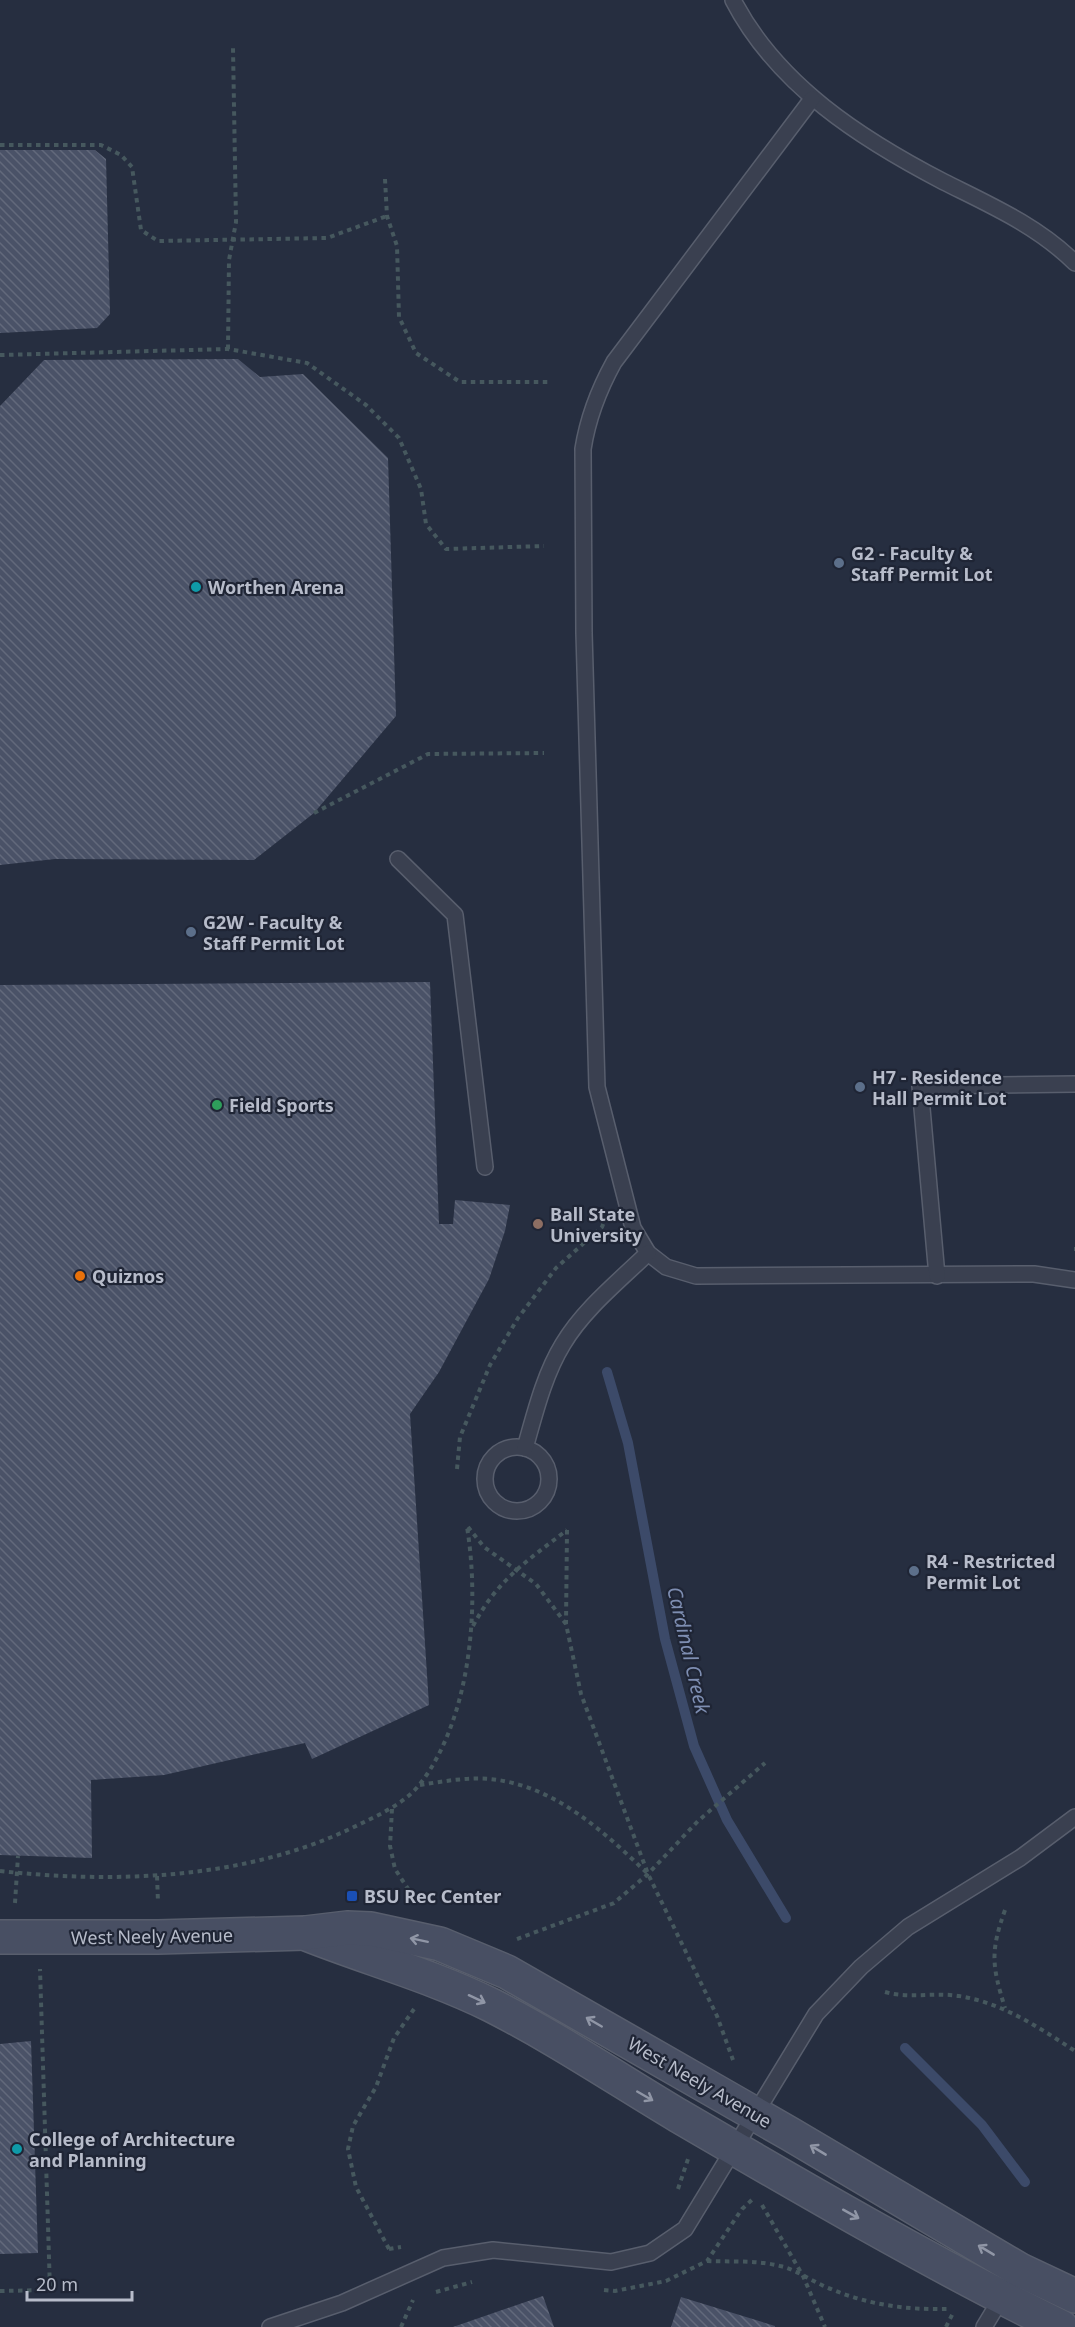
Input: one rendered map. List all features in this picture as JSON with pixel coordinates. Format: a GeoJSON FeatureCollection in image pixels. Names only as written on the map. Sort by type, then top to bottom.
{"type":"FeatureCollection","features":[{"type":"Feature","properties":{"kind":"street","name":"West Neely Avenue"},"geometry":{"type":"LineString","coordinates":[[7,1924],[158,1937],[305,1933],[347,1928],[371,1929],[440,1944],[507,1972],[1020,2270],[1075,2296]]}},
{"type":"Feature","properties":{"kind":"street","name":"West Neely Avenue"},"geometry":{"type":"LineString","coordinates":[[305,1933],[358,1954],[429,1976],[492,2006],[734,2148],[1002,2298],[1061,2327]]}},
{"type":"Feature","properties":{"kind":"lane"},"geometry":{"type":"LineString","coordinates":[[733,0],[745,23],[762,45],[812,99],[886,152],[1014,217],[1056,244],[1075,264]]}},
{"type":"Feature","properties":{"kind":"lane"},"geometry":{"type":"LineString","coordinates":[[812,99],[614,362],[600,388],[588,420],[583,449],[584,633],[597,1087],[633,1228],[648,1253],[666,1267],[696,1276],[1034,1274],[1075,1280]]}},
{"type":"Feature","properties":{"kind":"lane"},"geometry":{"type":"LineString","coordinates":[[398,859],[455,915],[485,1167]]}},
{"type":"Feature","properties":{"kind":"lane"},"geometry":{"type":"LineString","coordinates":[[937,1276],[920,1086],[1075,1084]]}},
{"type":"Feature","properties":{"kind":"lane"},"geometry":{"type":"LineString","coordinates":[[525,1448],[540,1394],[563,1344],[595,1304],[648,1253]]}},
{"type":"Feature","properties":{"kind":"lane"},"geometry":{"type":"LineString","coordinates":[[514,1447],[525,1448],[542,1460],[547,1470],[546,1491],[531,1507],[510,1510],[492,1500],[484,1482],[485,1472],[496,1454],[514,1447]]}},
{"type":"Feature","properties":{"kind":"lane"},"geometry":{"type":"LineString","coordinates":[[270,2327],[342,2303],[443,2258],[493,2250],[611,2262],[650,2253],[685,2229],[816,2014],[861,1966],[909,1927],[1020,1858],[1075,1817]]}},
{"type":"Feature","properties":{"kind":"lane"},"geometry":{"type":"LineString","coordinates":[[984,2327],[1020,2270]]}},
{"type":"Feature","properties":{"kind":"path"},"geometry":{"type":"LineString","coordinates":[[228,349],[229,261],[236,222],[233,48]]}},
{"type":"Feature","properties":{"kind":"path"},"geometry":{"type":"LineString","coordinates":[[0,145],[102,145],[121,155],[132,167],[141,230],[158,241],[327,238],[387,216]]}},
{"type":"Feature","properties":{"kind":"path"},"geometry":{"type":"LineString","coordinates":[[385,179],[387,216],[397,246],[399,317],[416,353],[460,382],[551,382]]}},
{"type":"Feature","properties":{"kind":"path"},"geometry":{"type":"LineString","coordinates":[[0,355],[228,349],[307,363],[366,405],[399,438],[421,489],[426,524],[446,549],[544,546]]}},
{"type":"Feature","properties":{"kind":"path"},"geometry":{"type":"LineString","coordinates":[[314,813],[428,754],[544,753]]}},
{"type":"Feature","properties":{"kind":"path"},"geometry":{"type":"LineString","coordinates":[[457,1469],[460,1437],[490,1365],[518,1318],[556,1268],[602,1227],[604,1221]]}},
{"type":"Feature","properties":{"kind":"path"},"geometry":{"type":"LineString","coordinates":[[0,1871],[50,1876],[157,1876],[254,1862],[323,1843],[392,1809],[420,1785],[443,1747],[453,1724],[473,1627],[471,1552],[467,1527],[484,1546],[536,1584],[566,1624]]}},
{"type":"Feature","properties":{"kind":"path"},"geometry":{"type":"LineString","coordinates":[[473,1627],[487,1599],[503,1581],[567,1530],[566,1624],[581,1694],[648,1874],[717,2016],[736,2068]]}},
{"type":"Feature","properties":{"kind":"path"},"geometry":{"type":"LineString","coordinates":[[510,1942],[614,1903],[648,1874],[698,1821],[765,1763]]}},
{"type":"Feature","properties":{"kind":"path"},"geometry":{"type":"LineString","coordinates":[[420,1785],[496,1779],[534,1789],[571,1809],[616,1843],[648,1874]]}},
{"type":"Feature","properties":{"kind":"path"},"geometry":{"type":"LineString","coordinates":[[392,1809],[390,1846],[395,1869],[420,1908]]}},
{"type":"Feature","properties":{"kind":"path"},"geometry":{"type":"LineString","coordinates":[[7,1924],[18,1856]]}},
{"type":"Feature","properties":{"kind":"path"},"geometry":{"type":"LineString","coordinates":[[157,1876],[158,1907]]}},
{"type":"Feature","properties":{"kind":"path"},"geometry":{"type":"LineString","coordinates":[[1005,1910],[995,1937],[993,1961],[1006,2009]]}},
{"type":"Feature","properties":{"kind":"path"},"geometry":{"type":"LineString","coordinates":[[0,2291],[50,2290],[40,1969]]}},
{"type":"Feature","properties":{"kind":"path"},"geometry":{"type":"LineString","coordinates":[[885,1992],[902,1997],[957,1996],[1006,2009],[1075,2051]]}},
{"type":"Feature","properties":{"kind":"path"},"geometry":{"type":"LineString","coordinates":[[414,2298],[399,2276],[389,2249],[356,2187],[348,2149],[353,2126],[376,2087],[394,2038],[421,1999]]}},
{"type":"Feature","properties":{"kind":"path"},"geometry":{"type":"LineString","coordinates":[[676,2193],[689,2155]]}},
{"type":"Feature","properties":{"kind":"path"},"geometry":{"type":"LineString","coordinates":[[757,2195],[803,2276],[825,2327]]}},
{"type":"Feature","properties":{"kind":"path"},"geometry":{"type":"LineString","coordinates":[[389,2249],[410,2244]]}},
{"type":"Feature","properties":{"kind":"path"},"geometry":{"type":"LineString","coordinates":[[707,2261],[757,2262],[782,2266],[869,2303],[919,2310],[955,2309],[946,2327]]}},
{"type":"Feature","properties":{"kind":"building"},"geometry":{"type":"Polygon","coordinates":[[[0,150],[95,150],[106,159],[110,314],[97,328],[0,333],[0,150]]]}},
{"type":"Feature","properties":{"kind":"building","name":"Worthen Arena"},"geometry":{"type":"Polygon","coordinates":[[[238,359],[260,377],[303,374],[388,458],[396,716],[314,813],[254,860],[55,859],[0,865],[0,406],[44,360],[238,359]]]}},
{"type":"Feature","properties":{"kind":"building"},"geometry":{"type":"Polygon","coordinates":[[[430,982],[439,1224],[453,1224],[455,1200],[510,1205],[505,1231],[489,1279],[439,1372],[410,1414],[429,1705],[312,1759],[305,1743],[164,1775],[91,1780],[92,1858],[0,1855],[0,985],[430,982]]]}},
{"type":"Feature","properties":{"kind":"building","name":"College of Architecture and Planning"},"geometry":{"type":"Polygon","coordinates":[[[31,2041],[38,2253],[0,2254],[0,2044],[31,2041]]]}},
{"type":"Feature","properties":{"kind":"building"},"geometry":{"type":"Polygon","coordinates":[[[543,2296],[554,2327],[453,2327],[543,2296]]]}},
{"type":"Feature","properties":{"kind":"building"},"geometry":{"type":"Polygon","coordinates":[[[681,2297],[775,2326],[775,2327],[671,2327],[681,2297]]]}},
{"type":"Feature","properties":{"kind":"waterway","name":"Cardinal Creek"},"geometry":{"type":"LineString","coordinates":[[607,1372],[628,1443],[665,1639],[694,1746],[727,1820],[786,1918]]}},
{"type":"Feature","properties":{"kind":"waterway","name":"Cardinal Creek"},"geometry":{"type":"LineString","coordinates":[[905,2048],[982,2125],[1025,2182]]}},
{"type":"Feature","properties":{"kind":"place","name":"G2 - Faculty & Staff Permit Lot"},"geometry":{"type":"Point","coordinates":[839,563]}},
{"type":"Feature","properties":{"kind":"place","name":"Worthen Arena"},"geometry":{"type":"Point","coordinates":[196,587]}},
{"type":"Feature","properties":{"kind":"place","name":"G2W - Faculty & Staff Permit Lot"},"geometry":{"type":"Point","coordinates":[191,932]}},
{"type":"Feature","properties":{"kind":"place","name":"H7 - Residence Hall Permit Lot"},"geometry":{"type":"Point","coordinates":[860,1087]}},
{"type":"Feature","properties":{"kind":"place","name":"Field Sports"},"geometry":{"type":"Point","coordinates":[217,1105]}},
{"type":"Feature","properties":{"kind":"place","name":"Ball State University"},"geometry":{"type":"Point","coordinates":[538,1224]}},
{"type":"Feature","properties":{"kind":"place","name":"Quiznos"},"geometry":{"type":"Point","coordinates":[80,1276]}},
{"type":"Feature","properties":{"kind":"place","name":"R4 - Restricted Permit Lot"},"geometry":{"type":"Point","coordinates":[914,1571]}},
{"type":"Feature","properties":{"kind":"place","name":"BSU Rec Center"},"geometry":{"type":"Point","coordinates":[352,1896]}},
{"type":"Feature","properties":{"kind":"place","name":"College of Architecture and Planning"},"geometry":{"type":"Point","coordinates":[17,2149]}}]}
